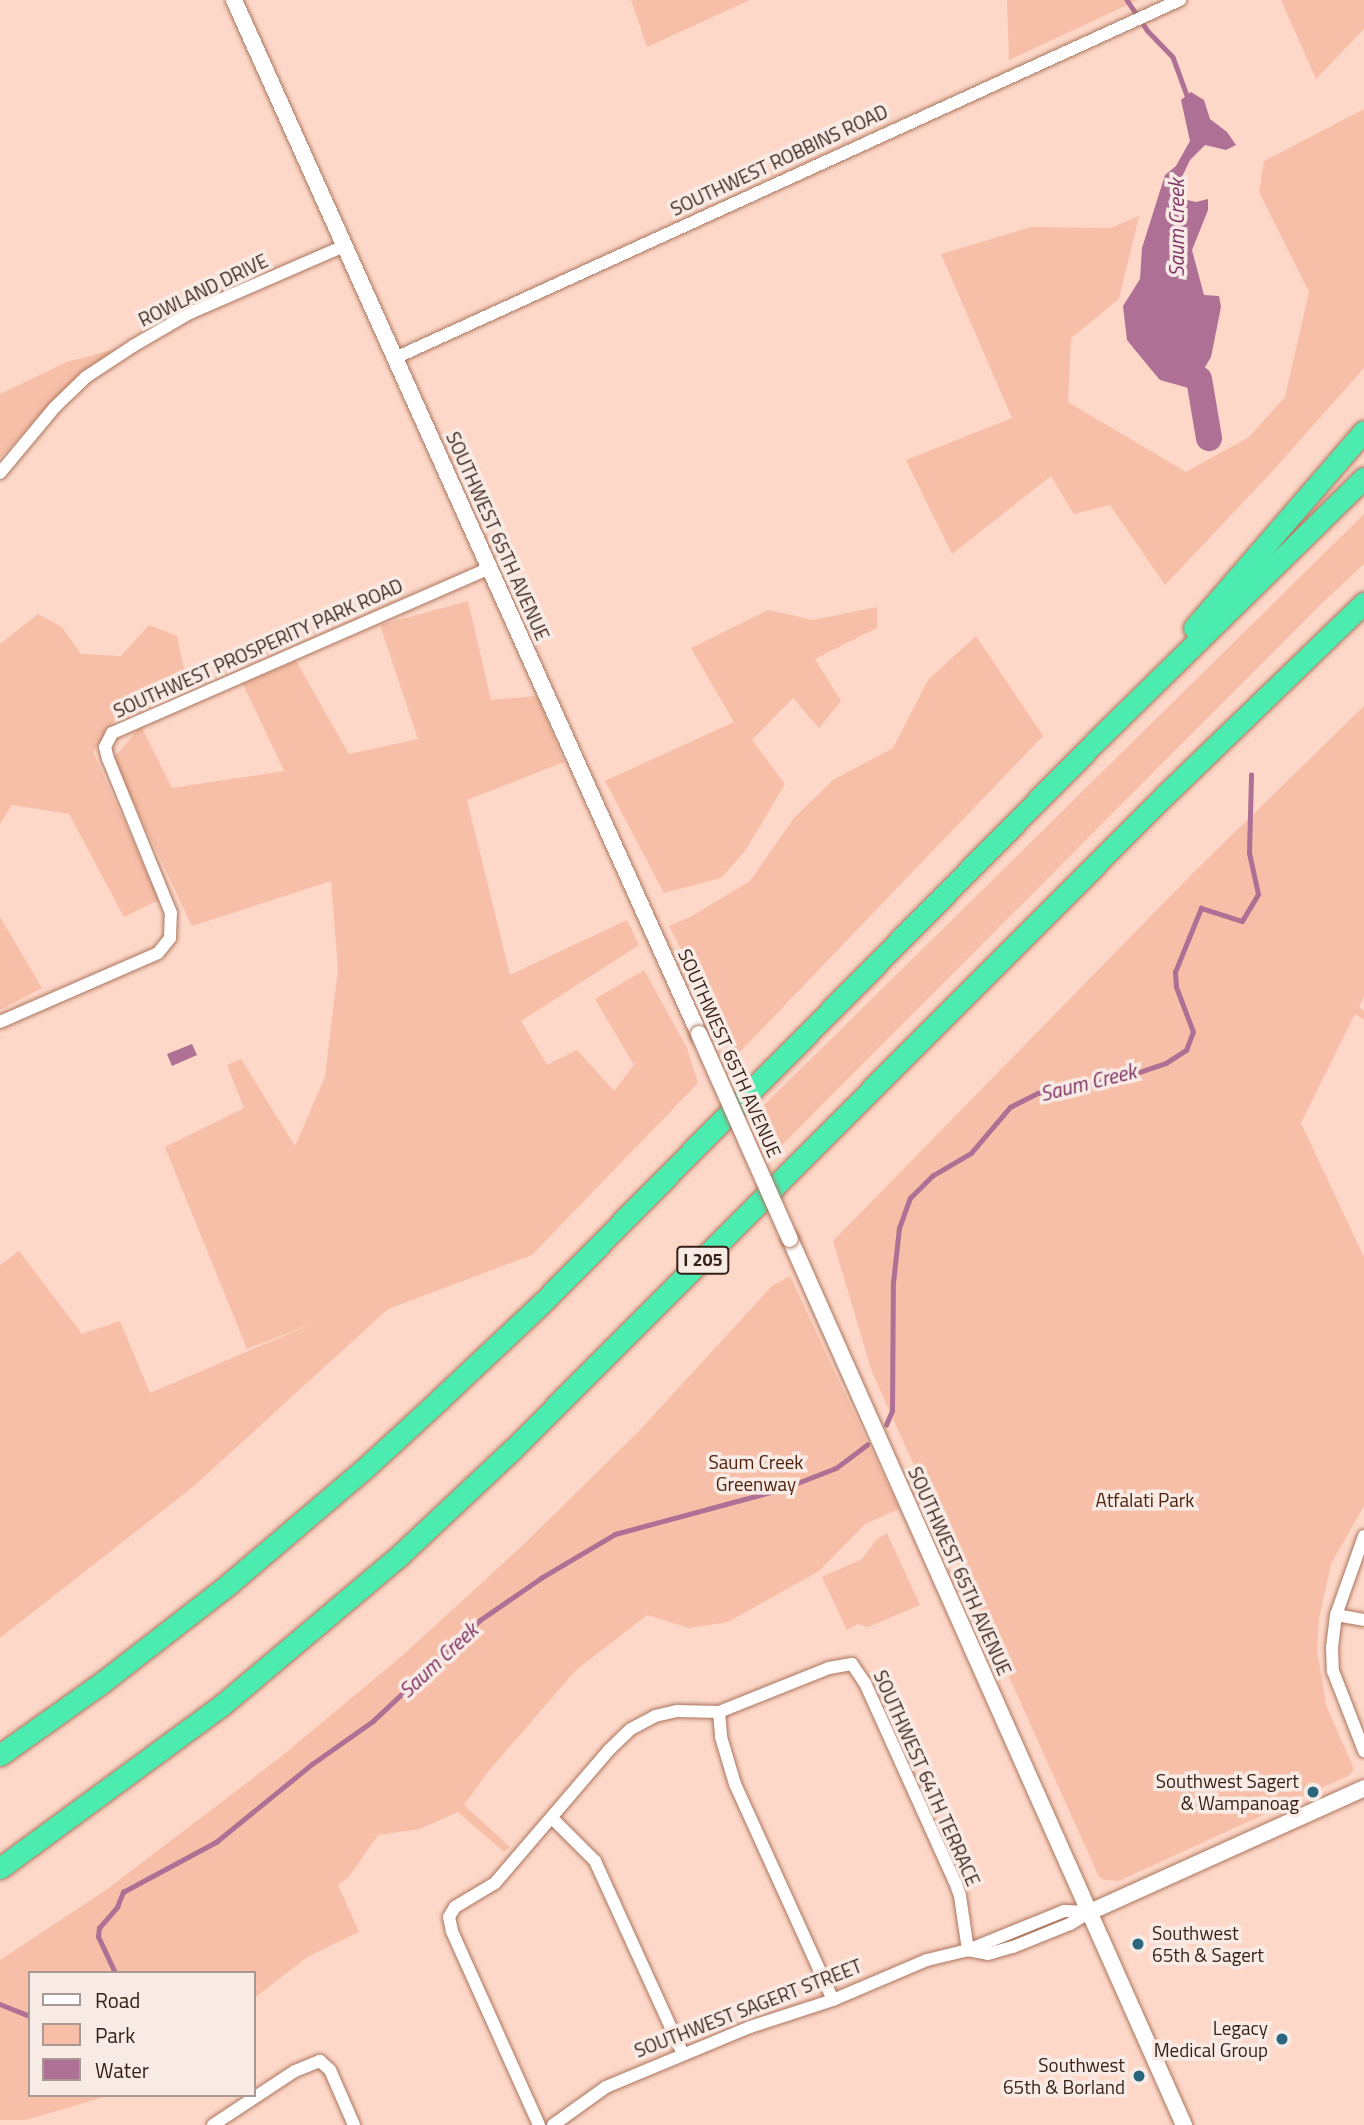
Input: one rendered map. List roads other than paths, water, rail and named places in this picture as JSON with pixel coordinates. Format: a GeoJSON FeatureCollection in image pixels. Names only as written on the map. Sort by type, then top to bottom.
{"type":"FeatureCollection","features":[{"type":"Feature","properties":{"kind":"highway"},"geometry":{"type":"LineString","coordinates":[[1095,742],[1364,431]]}},
{"type":"Feature","properties":{"kind":"highway"},"geometry":{"type":"LineString","coordinates":[[0,1755],[100,1684],[230,1584],[383,1452],[543,1301],[1095,742],[1364,478]]}},
{"type":"Feature","properties":{"kind":"highway","name":"I 205"},"geometry":{"type":"LineString","coordinates":[[0,1868],[222,1706],[418,1538],[512,1451],[1165,795],[1364,603]]}},
{"type":"Feature","properties":{"kind":"main road","name":"SOUTHWEST 65TH AVENUE"},"geometry":{"type":"LineString","coordinates":[[234,0],[699,1034],[1184,2125]]}},
{"type":"Feature","properties":{"kind":"main road","name":"SOUTHWEST SAGERT STREET"},"geometry":{"type":"LineString","coordinates":[[1090,1912],[1364,1788]]}},
{"type":"Feature","properties":{"kind":"street","name":"SOUTHWEST ROBBINS ROAD"},"geometry":{"type":"LineString","coordinates":[[395,358],[1180,0]]}},
{"type":"Feature","properties":{"kind":"street","name":"ROWLAND DRIVE"},"geometry":{"type":"LineString","coordinates":[[0,473],[55,407],[78,384],[133,346],[190,313],[344,246]]}},
{"type":"Feature","properties":{"kind":"street","name":"SOUTHWEST PROSPERITY PARK ROAD"},"geometry":{"type":"LineString","coordinates":[[0,1022],[158,953],[170,938],[171,914],[108,759],[105,747],[112,733],[489,568]]}},
{"type":"Feature","properties":{"kind":"street"},"geometry":{"type":"LineString","coordinates":[[1364,1536],[1336,1615],[1333,1671],[1364,1751]]}},
{"type":"Feature","properties":{"kind":"street"},"geometry":{"type":"LineString","coordinates":[[1336,1615],[1364,1620]]}},
{"type":"Feature","properties":{"kind":"street","name":"SOUTHWEST 64TH TERRACE"},"geometry":{"type":"LineString","coordinates":[[719,1712],[829,1668],[852,1664],[865,1683],[955,1882],[960,1896],[968,1950]]}},
{"type":"Feature","properties":{"kind":"street"},"geometry":{"type":"LineString","coordinates":[[539,2125],[452,1931],[450,1912],[495,1883],[631,1729],[666,1713],[719,1712],[721,1737],[735,1784],[833,2000]]}},
{"type":"Feature","properties":{"kind":"street"},"geometry":{"type":"LineString","coordinates":[[552,1818],[596,1861],[683,2054]]}},
{"type":"Feature","properties":{"kind":"street","name":"SOUTHWEST SAGERT STREET"},"geometry":{"type":"LineString","coordinates":[[553,2125],[592,2094],[750,2027],[833,2000],[927,1960],[968,1950],[1064,1911],[1090,1912]]}},
{"type":"Feature","properties":{"kind":"street"},"geometry":{"type":"LineString","coordinates":[[256,2097],[295,2071],[320,2061],[330,2070],[354,2125]]}},
{"type":"Feature","properties":{"kind":"street"},"geometry":{"type":"LineString","coordinates":[[213,2125],[256,2097]]}},
{"type":"Feature","properties":{"kind":"water"},"geometry":{"type":"Polygon","coordinates":[[[1191,92],[1204,100],[1210,119],[1227,132],[1236,145],[1226,150],[1205,145],[1190,160],[1180,181],[1183,199],[1196,202],[1208,199],[1208,210],[1192,250],[1204,295],[1219,296],[1221,307],[1211,357],[1192,389],[1160,380],[1149,367],[1127,340],[1123,306],[1140,279],[1142,248],[1165,175],[1176,166],[1190,141],[1181,100],[1191,92]]]}},
{"type":"Feature","properties":{"kind":"water"},"geometry":{"type":"Polygon","coordinates":[[[192,1044],[197,1055],[172,1066],[167,1054],[192,1044]]]}},
{"type":"Feature","properties":{"kind":"waterway","name":"Saum Creek"},"geometry":{"type":"LineString","coordinates":[[1127,0],[1147,30],[1173,57],[1188,98]]}},
{"type":"Feature","properties":{"kind":"waterway","name":"Saum Creek"},"geometry":{"type":"LineString","coordinates":[[1199,379],[1209,438]]}},
{"type":"Feature","properties":{"kind":"waterway","name":"Saum Creek"},"geometry":{"type":"LineString","coordinates":[[886,1425],[892,1411],[893,1283],[899,1228],[910,1198],[932,1176],[971,1153],[1010,1107],[1038,1093],[1125,1077],[1166,1063],[1186,1050],[1193,1032],[1176,987],[1175,972],[1201,908],[1242,921],[1258,894],[1249,853],[1251,775]]}},
{"type":"Feature","properties":{"kind":"waterway","name":"Saum Creek"},"geometry":{"type":"LineString","coordinates":[[114,1971],[98,1937],[99,1928],[117,1907],[123,1892],[216,1842],[312,1764],[373,1721],[480,1620],[541,1578],[615,1534],[782,1489],[836,1468],[867,1445]]}},
{"type":"Feature","properties":{"kind":"waterway","name":"Saum Creek"},"geometry":{"type":"LineString","coordinates":[[0,2004],[28,2015]]}},
{"type":"Feature","properties":{"kind":"place","name":"Southwest Sagert & Wampanoag"},"geometry":{"type":"Point","coordinates":[1313,1792]}},
{"type":"Feature","properties":{"kind":"place","name":"Southwest 65th & Sagert"},"geometry":{"type":"Point","coordinates":[1138,1944]}},
{"type":"Feature","properties":{"kind":"place","name":"Legacy Medical Group"},"geometry":{"type":"Point","coordinates":[1282,2039]}},
{"type":"Feature","properties":{"kind":"place","name":"Southwest 65th & Borland"},"geometry":{"type":"Point","coordinates":[1139,2076]}},
{"type":"Feature","properties":{"kind":"park label","name":"Saum Creek Greenway"},"geometry":{"type":"Point","coordinates":[756,1473]}},
{"type":"Feature","properties":{"kind":"park label","name":"Atfalati Park"},"geometry":{"type":"Point","coordinates":[1145,1500]}}]}
